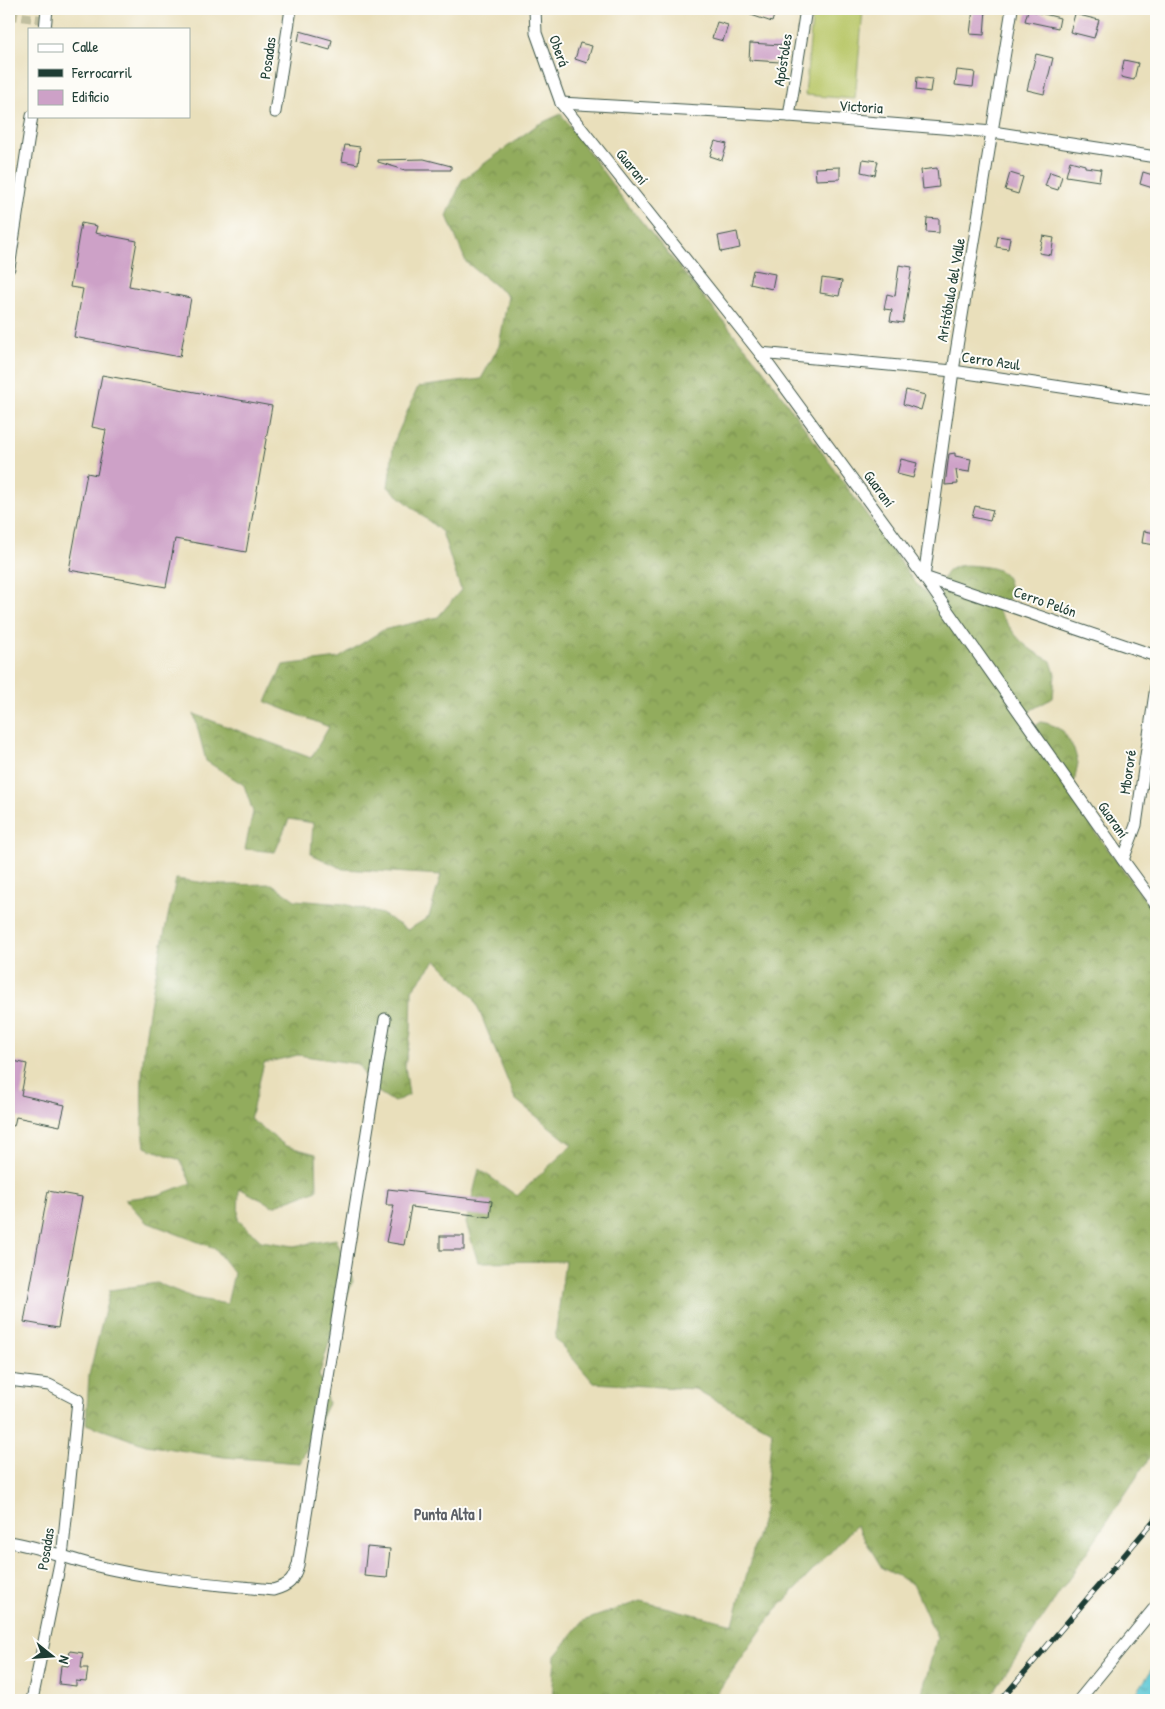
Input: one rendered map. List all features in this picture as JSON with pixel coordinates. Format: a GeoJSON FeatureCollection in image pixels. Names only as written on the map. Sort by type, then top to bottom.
{"type":"FeatureCollection","features":[{"type":"Feature","properties":{"kind":"street"},"geometry":{"type":"LineString","coordinates":[[44,28],[48,9]]}},
{"type":"Feature","properties":{"kind":"street","name":"Posadas"},"geometry":{"type":"LineString","coordinates":[[276,112],[291,9]]}},
{"type":"Feature","properties":{"kind":"street","name":"Oberá"},"geometry":{"type":"LineString","coordinates":[[535,9],[536,33],[561,103]]}},
{"type":"Feature","properties":{"kind":"street","name":"Apóstoles"},"geometry":{"type":"LineString","coordinates":[[789,116],[806,9]]}},
{"type":"Feature","properties":{"kind":"street","name":"Aristóbulo del Valle"},"geometry":{"type":"LineString","coordinates":[[924,577],[953,371],[1012,9]]}},
{"type":"Feature","properties":{"kind":"street","name":"Victoria"},"geometry":{"type":"LineString","coordinates":[[561,103],[789,116],[993,132],[1156,156]]}},
{"type":"Feature","properties":{"kind":"street","name":"Guaraní"},"geometry":{"type":"LineString","coordinates":[[561,103],[760,353],[924,577],[1156,905]]}},
{"type":"Feature","properties":{"kind":"street"},"geometry":{"type":"LineString","coordinates":[[9,268],[32,118]]}},
{"type":"Feature","properties":{"kind":"street","name":"Cerro Azul"},"geometry":{"type":"LineString","coordinates":[[760,353],[953,371],[1156,401]]}},
{"type":"Feature","properties":{"kind":"street","name":"Cerro Pelón"},"geometry":{"type":"LineString","coordinates":[[924,577],[1156,656]]}},
{"type":"Feature","properties":{"kind":"street","name":"Mbororé"},"geometry":{"type":"LineString","coordinates":[[1123,860],[1136,825],[1156,686]]}},
{"type":"Feature","properties":{"kind":"street"},"geometry":{"type":"LineString","coordinates":[[9,1542],[28,1544],[93,1565],[180,1581],[274,1590],[286,1586],[294,1577],[298,1564],[385,1019]]}},
{"type":"Feature","properties":{"kind":"street","name":"Posadas"},"geometry":{"type":"LineString","coordinates":[[9,1380],[49,1385],[78,1400],[62,1555],[32,1700]]}},
{"type":"Feature","properties":{"kind":"street"},"geometry":{"type":"LineString","coordinates":[[1080,1700],[1156,1606]]}},
{"type":"Feature","properties":{"kind":"green space"},"geometry":{"type":"Polygon","coordinates":[[[813,9],[863,10],[855,99],[805,95],[813,9]]]}},
{"type":"Feature","properties":{"kind":"green space"},"geometry":{"type":"Polygon","coordinates":[[[561,114],[619,194],[762,368],[914,581],[928,596],[937,601],[942,592],[941,581],[950,570],[958,566],[971,565],[993,568],[999,570],[1007,578],[1009,583],[1009,599],[996,607],[1025,645],[1051,661],[1055,674],[1053,698],[1031,710],[1024,719],[1032,728],[1041,722],[1050,724],[1063,731],[1074,749],[1078,763],[1074,783],[1079,805],[1094,830],[1156,915],[1156,1448],[988,1700],[920,1700],[937,1638],[913,1584],[882,1568],[856,1525],[774,1612],[712,1700],[552,1700],[555,1656],[583,1621],[640,1601],[733,1624],[764,1511],[772,1431],[695,1389],[594,1383],[555,1338],[565,1261],[478,1262],[466,1223],[479,1169],[517,1196],[572,1145],[515,1099],[474,998],[436,960],[412,990],[411,1032],[405,1066],[409,1095],[394,1102],[372,1088],[358,1064],[298,1055],[264,1063],[250,1119],[286,1146],[316,1154],[317,1190],[273,1206],[239,1188],[238,1220],[261,1241],[294,1246],[336,1239],[353,1281],[333,1330],[319,1375],[328,1403],[300,1463],[224,1457],[146,1445],[86,1424],[89,1375],[110,1290],[157,1283],[194,1298],[227,1304],[234,1273],[214,1248],[146,1222],[125,1199],[158,1195],[191,1183],[180,1160],[145,1147],[142,1114],[144,1046],[155,979],[176,879],[221,885],[272,884],[295,900],[344,904],[382,914],[408,930],[429,917],[441,875],[343,869],[311,854],[313,823],[289,819],[275,852],[245,849],[253,812],[244,785],[206,761],[194,714],[311,758],[329,727],[266,702],[283,665],[339,658],[383,630],[438,617],[461,590],[442,532],[388,487],[394,442],[418,387],[481,379],[499,346],[508,296],[466,262],[447,216],[462,180],[537,125],[561,114]]]}},
{"type":"Feature","properties":{"kind":"water"},"geometry":{"type":"Polygon","coordinates":[[[1156,1663],[1156,1700],[1132,1700],[1156,1663]]]}},
{"type":"Feature","properties":{"kind":"building"},"geometry":{"type":"Polygon","coordinates":[[[739,9],[776,9],[772,22],[739,11],[739,9]]]}},
{"type":"Feature","properties":{"kind":"building"},"geometry":{"type":"Polygon","coordinates":[[[973,9],[986,9],[984,35],[970,34],[973,9]]]}},
{"type":"Feature","properties":{"kind":"building"},"geometry":{"type":"Polygon","coordinates":[[[1028,10],[1060,18],[1058,28],[1025,21],[1028,10]]]}},
{"type":"Feature","properties":{"kind":"building"},"geometry":{"type":"Polygon","coordinates":[[[1075,14],[1099,20],[1094,38],[1070,32],[1075,14]]]}},
{"type":"Feature","properties":{"kind":"building"},"geometry":{"type":"Polygon","coordinates":[[[717,22],[728,25],[723,41],[712,38],[717,22]]]}},
{"type":"Feature","properties":{"kind":"building"},"geometry":{"type":"Polygon","coordinates":[[[300,31],[332,40],[330,50],[298,41],[300,31]]]}},
{"type":"Feature","properties":{"kind":"building"},"geometry":{"type":"Polygon","coordinates":[[[580,43],[592,46],[587,63],[575,59],[580,43]]]}},
{"type":"Feature","properties":{"kind":"building"},"geometry":{"type":"Polygon","coordinates":[[[750,43],[781,45],[780,62],[749,60],[750,43]]]}},
{"type":"Feature","properties":{"kind":"building"},"geometry":{"type":"Polygon","coordinates":[[[1036,54],[1053,58],[1044,94],[1027,90],[1036,54]]]}},
{"type":"Feature","properties":{"kind":"building"},"geometry":{"type":"Polygon","coordinates":[[[1124,60],[1138,63],[1134,80],[1121,77],[1124,60]]]}},
{"type":"Feature","properties":{"kind":"building"},"geometry":{"type":"Polygon","coordinates":[[[957,70],[975,72],[973,87],[955,85],[957,70]]]}},
{"type":"Feature","properties":{"kind":"building"},"geometry":{"type":"Polygon","coordinates":[[[917,77],[932,79],[930,92],[916,90],[917,77]]]}},
{"type":"Feature","properties":{"kind":"building"},"geometry":{"type":"Polygon","coordinates":[[[715,141],[727,144],[722,160],[710,156],[715,141]]]}},
{"type":"Feature","properties":{"kind":"building"},"geometry":{"type":"Polygon","coordinates":[[[345,145],[360,147],[358,164],[342,161],[345,145]]]}},
{"type":"Feature","properties":{"kind":"building"},"geometry":{"type":"Polygon","coordinates":[[[424,159],[451,166],[451,170],[405,170],[378,162],[378,160],[424,159]]]}},
{"type":"Feature","properties":{"kind":"building"},"geometry":{"type":"Polygon","coordinates":[[[863,159],[878,161],[875,175],[861,172],[863,159]]]}},
{"type":"Feature","properties":{"kind":"building"},"geometry":{"type":"Polygon","coordinates":[[[1070,161],[1085,165],[1085,167],[1101,169],[1099,181],[1066,176],[1070,161]]]}},
{"type":"Feature","properties":{"kind":"building"},"geometry":{"type":"Polygon","coordinates":[[[840,167],[840,179],[816,180],[815,168],[840,167]]]}},
{"type":"Feature","properties":{"kind":"building"},"geometry":{"type":"Polygon","coordinates":[[[937,168],[939,187],[923,189],[921,170],[937,168]]]}},
{"type":"Feature","properties":{"kind":"building"},"geometry":{"type":"Polygon","coordinates":[[[1050,172],[1062,176],[1058,190],[1045,186],[1050,172]]]}},
{"type":"Feature","properties":{"kind":"building"},"geometry":{"type":"Polygon","coordinates":[[[1143,172],[1156,176],[1156,189],[1140,184],[1143,172]]]}},
{"type":"Feature","properties":{"kind":"building"},"geometry":{"type":"Polygon","coordinates":[[[1010,173],[1023,177],[1018,194],[1005,190],[1010,173]]]}},
{"type":"Feature","properties":{"kind":"building"},"geometry":{"type":"Polygon","coordinates":[[[927,218],[939,219],[939,233],[926,232],[927,218]]]}},
{"type":"Feature","properties":{"kind":"building"},"geometry":{"type":"Polygon","coordinates":[[[81,223],[97,226],[95,233],[137,241],[129,286],[191,298],[180,357],[74,337],[83,289],[70,287],[81,223]]]}},
{"type":"Feature","properties":{"kind":"building"},"geometry":{"type":"Polygon","coordinates":[[[737,232],[740,248],[721,252],[718,236],[737,232]]]}},
{"type":"Feature","properties":{"kind":"building"},"geometry":{"type":"Polygon","coordinates":[[[998,236],[1010,238],[1008,249],[996,247],[998,236]]]}},
{"type":"Feature","properties":{"kind":"building"},"geometry":{"type":"Polygon","coordinates":[[[1043,236],[1054,238],[1051,255],[1039,253],[1043,236]]]}},
{"type":"Feature","properties":{"kind":"building"},"geometry":{"type":"Polygon","coordinates":[[[899,265],[912,267],[903,323],[890,321],[892,310],[884,309],[887,294],[895,296],[899,265]]]}},
{"type":"Feature","properties":{"kind":"building"},"geometry":{"type":"Polygon","coordinates":[[[753,270],[775,274],[772,289],[750,284],[753,270]]]}},
{"type":"Feature","properties":{"kind":"building"},"geometry":{"type":"Polygon","coordinates":[[[822,278],[842,281],[839,296],[820,293],[822,278]]]}},
{"type":"Feature","properties":{"kind":"building"},"geometry":{"type":"Polygon","coordinates":[[[102,375],[272,406],[246,552],[175,539],[166,587],[69,570],[87,473],[97,475],[106,430],[92,427],[102,375]]]}},
{"type":"Feature","properties":{"kind":"building"},"geometry":{"type":"Polygon","coordinates":[[[906,390],[925,395],[921,410],[903,404],[906,390]]]}},
{"type":"Feature","properties":{"kind":"building"},"geometry":{"type":"Polygon","coordinates":[[[955,453],[955,456],[971,459],[969,472],[956,470],[958,484],[945,485],[949,454],[955,453]]]}},
{"type":"Feature","properties":{"kind":"building"},"geometry":{"type":"Polygon","coordinates":[[[901,459],[917,463],[913,478],[897,474],[901,459]]]}},
{"type":"Feature","properties":{"kind":"building"},"geometry":{"type":"Polygon","coordinates":[[[975,506],[993,510],[990,521],[972,517],[975,506]]]}},
{"type":"Feature","properties":{"kind":"building"},"geometry":{"type":"Polygon","coordinates":[[[1144,531],[1156,533],[1156,545],[1142,543],[1144,531]]]}},
{"type":"Feature","properties":{"kind":"building"},"geometry":{"type":"Polygon","coordinates":[[[9,1060],[27,1064],[21,1095],[65,1105],[60,1126],[16,1117],[14,1126],[9,1125],[9,1060]]]}},
{"type":"Feature","properties":{"kind":"building"},"geometry":{"type":"Polygon","coordinates":[[[388,1189],[492,1201],[490,1217],[411,1207],[404,1245],[386,1242],[394,1205],[386,1205],[388,1189]]]}},
{"type":"Feature","properties":{"kind":"building"},"geometry":{"type":"Polygon","coordinates":[[[48,1191],[82,1197],[58,1328],[24,1322],[48,1191]]]}},
{"type":"Feature","properties":{"kind":"building"},"geometry":{"type":"Polygon","coordinates":[[[440,1236],[464,1236],[464,1250],[440,1250],[440,1236]]]}},
{"type":"Feature","properties":{"kind":"building"},"geometry":{"type":"Polygon","coordinates":[[[367,1547],[390,1549],[387,1578],[364,1576],[367,1547]]]}},
{"type":"Feature","properties":{"kind":"building"},"geometry":{"type":"Polygon","coordinates":[[[70,1651],[83,1653],[81,1668],[88,1668],[86,1682],[76,1681],[76,1686],[59,1684],[61,1665],[68,1666],[70,1651]]]}},
{"type":"Feature","properties":{"kind":"tunnel"},"geometry":{"type":"LineString","coordinates":[[9,15],[46,20]]}},
{"type":"Feature","properties":{"kind":"railway"},"geometry":{"type":"LineString","coordinates":[[1001,1700],[1156,1518]]}},
{"type":"Feature","properties":{"kind":"district","name":"Punta Alta I"},"geometry":{"type":"Point","coordinates":[448,1514]}}]}
